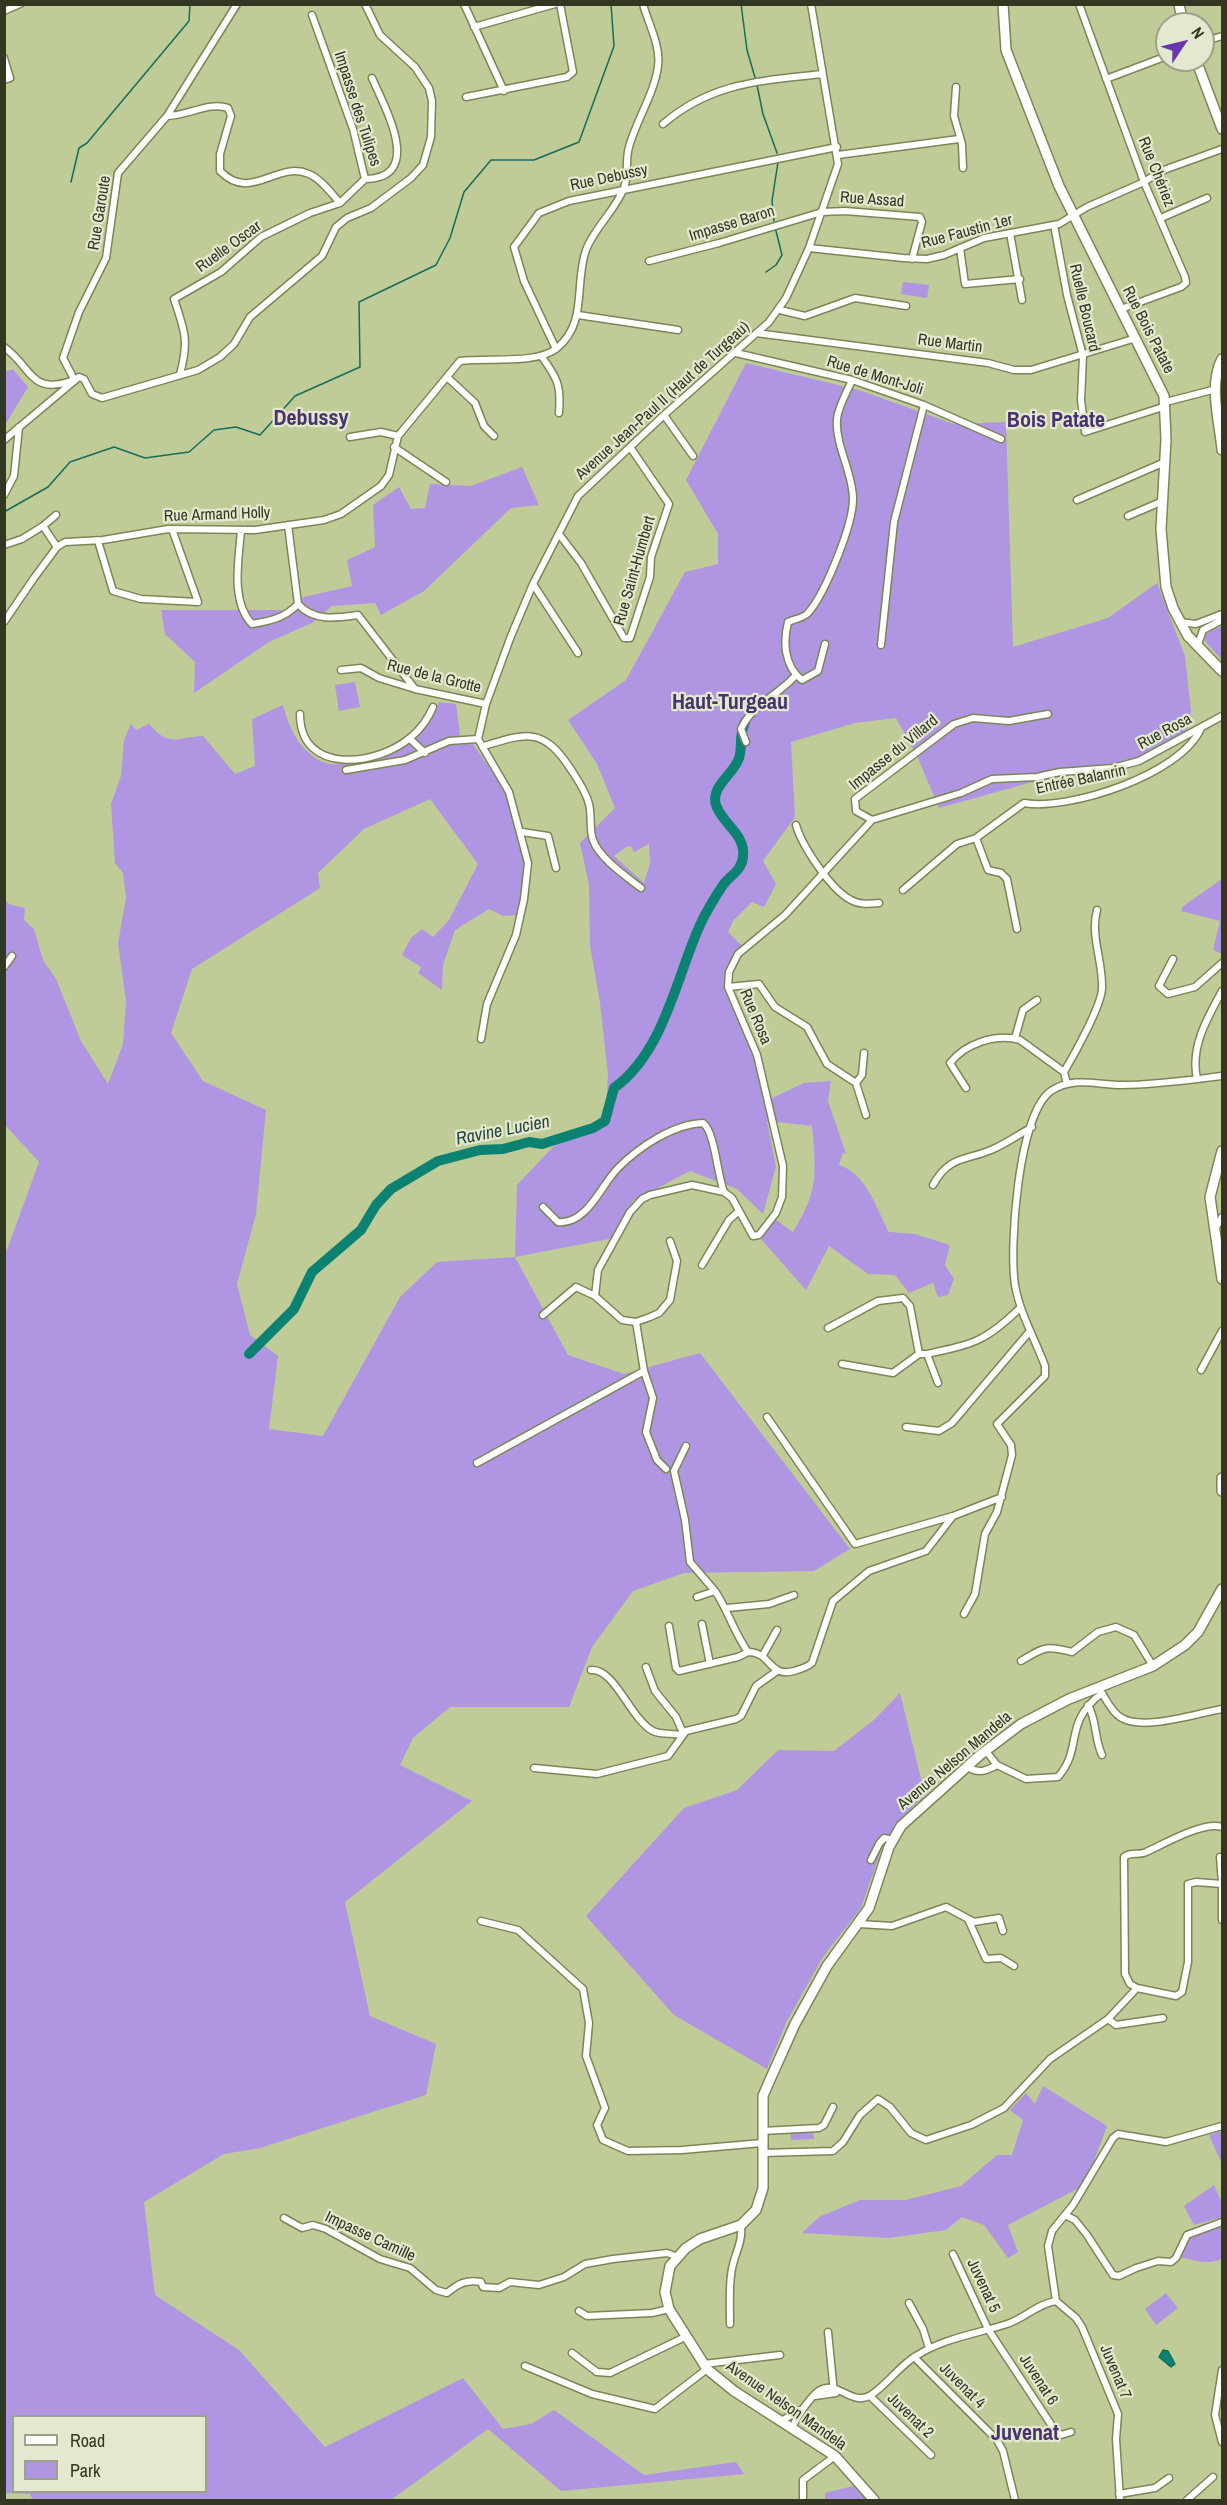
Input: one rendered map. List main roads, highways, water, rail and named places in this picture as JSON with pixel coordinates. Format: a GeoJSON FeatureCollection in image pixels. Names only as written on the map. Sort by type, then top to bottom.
{"type":"FeatureCollection","features":[{"type":"Feature","properties":{"kind":"water"},"geometry":{"type":"Polygon","coordinates":[[[1163,2350],[1168,2351],[1175,2364],[1171,2367],[1159,2357],[1163,2350]]]}},
{"type":"Feature","properties":{"kind":"waterway"},"geometry":{"type":"LineString","coordinates":[[71,182],[79,148],[87,143],[189,21],[190,4]]}},
{"type":"Feature","properties":{"kind":"waterway"},"geometry":{"type":"LineString","coordinates":[[4,512],[48,487],[70,462],[114,447],[145,458],[189,452],[214,430],[236,427],[260,435],[295,396],[360,367],[359,302],[436,265],[450,238],[464,192],[491,160],[534,160],[579,142],[614,46],[611,4]]}},
{"type":"Feature","properties":{"kind":"waterway"},"geometry":{"type":"LineString","coordinates":[[741,4],[747,50],[756,81]]}},
{"type":"Feature","properties":{"kind":"waterway"},"geometry":{"type":"LineString","coordinates":[[757,85],[763,114],[777,153]]}},
{"type":"Feature","properties":{"kind":"waterway"},"geometry":{"type":"LineString","coordinates":[[774,221],[772,201],[778,162]]}},
{"type":"Feature","properties":{"kind":"waterway"},"geometry":{"type":"LineString","coordinates":[[766,272],[776,265],[782,255],[775,227]]}},
{"type":"Feature","properties":{"kind":"waterway","name":"Ravine Lucien"},"geometry":{"type":"LineString","coordinates":[[249,1354],[294,1309],[312,1272],[361,1230],[376,1205],[391,1189],[438,1161],[480,1150],[503,1149],[529,1142],[542,1144],[593,1128],[605,1121],[614,1088],[631,1073],[657,1035],[705,915],[723,885],[738,870],[742,862],[741,842],[719,812],[715,798],[716,792],[737,764],[745,722]]}},
{"type":"Feature","properties":{"kind":"district","name":"Debussy"},"geometry":{"type":"Point","coordinates":[311,419]}},
{"type":"Feature","properties":{"kind":"district","name":"Bois Patate"},"geometry":{"type":"Point","coordinates":[1056,421]}},
{"type":"Feature","properties":{"kind":"district","name":"Haut-Turgeau"},"geometry":{"type":"Point","coordinates":[730,703]}},
{"type":"Feature","properties":{"kind":"district","name":"Juvenat"},"geometry":{"type":"Point","coordinates":[1025,2434]}}]}
